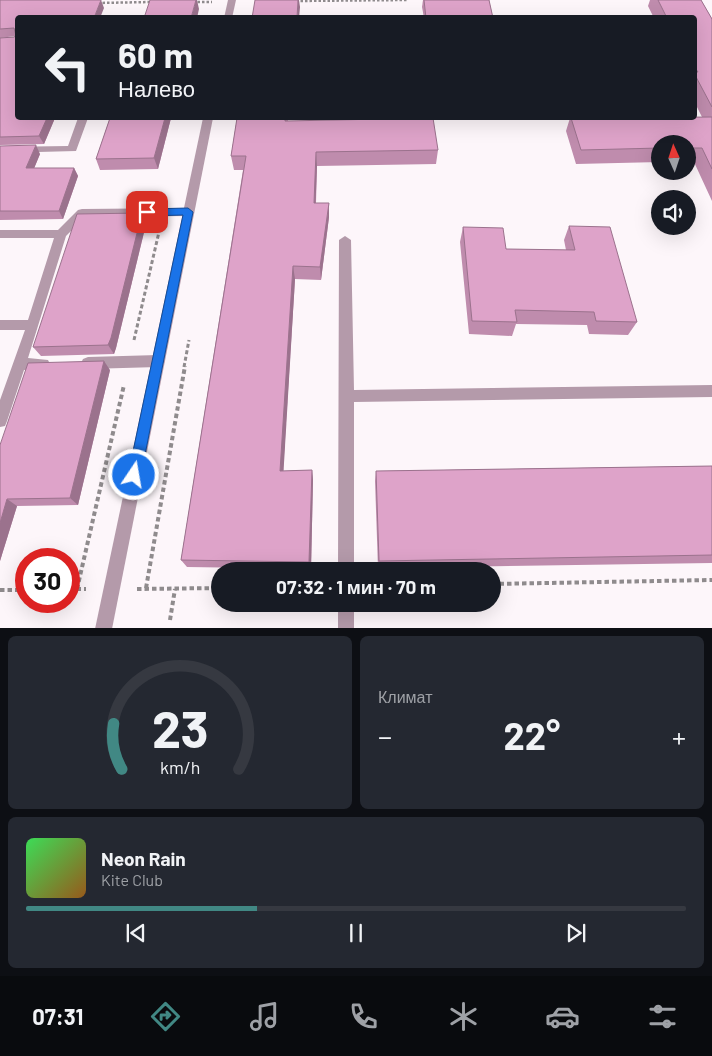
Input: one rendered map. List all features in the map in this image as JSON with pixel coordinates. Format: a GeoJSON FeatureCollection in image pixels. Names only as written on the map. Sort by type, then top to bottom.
{"type":"FeatureCollection","features":[{"type":"Feature","properties":{"kind":"street"},"geometry":{"type":"LineString","coordinates":[[229,15],[232,1]]}},
{"type":"Feature","properties":{"kind":"street"},"geometry":{"type":"LineString","coordinates":[[0,150],[72,149],[82,120]]}},
{"type":"Feature","properties":{"kind":"street"},"geometry":{"type":"LineString","coordinates":[[103,628],[208,120]]}},
{"type":"Feature","properties":{"kind":"street"},"geometry":{"type":"LineString","coordinates":[[0,421],[61,234],[82,213],[188,212]]}},
{"type":"Feature","properties":{"kind":"street"},"geometry":{"type":"LineString","coordinates":[[0,234],[61,234]]}},
{"type":"Feature","properties":{"kind":"street"},"geometry":{"type":"LineString","coordinates":[[345,240],[346,562]]}},
{"type":"Feature","properties":{"kind":"street"},"geometry":{"type":"LineString","coordinates":[[0,325],[33,324]]}},
{"type":"Feature","properties":{"kind":"street"},"geometry":{"type":"LineString","coordinates":[[79,363],[158,361]]}},
{"type":"Feature","properties":{"kind":"street"},"geometry":{"type":"LineString","coordinates":[[19,364],[59,363]]}},
{"type":"Feature","properties":{"kind":"street"},"geometry":{"type":"LineString","coordinates":[[347,396],[712,391]]}},
{"type":"Feature","properties":{"kind":"street"},"geometry":{"type":"LineString","coordinates":[[346,612],[346,628]]}},
{"type":"Feature","properties":{"kind":"path"},"geometry":{"type":"LineString","coordinates":[[294,1],[408,0]]}},
{"type":"Feature","properties":{"kind":"path"},"geometry":{"type":"LineString","coordinates":[[192,2],[232,1]]}},
{"type":"Feature","properties":{"kind":"path"},"geometry":{"type":"LineString","coordinates":[[96,2],[154,2]]}},
{"type":"Feature","properties":{"kind":"path"},"geometry":{"type":"LineString","coordinates":[[146,588],[190,333]]}},
{"type":"Feature","properties":{"kind":"path"},"geometry":{"type":"LineString","coordinates":[[501,584],[712,580]]}},
{"type":"Feature","properties":{"kind":"path"},"geometry":{"type":"LineString","coordinates":[[170,620],[175,588]]}},
{"type":"Feature","properties":{"kind":"path"},"geometry":{"type":"LineString","coordinates":[[80,589],[211,588]]}},
{"type":"Feature","properties":{"kind":"path"},"geometry":{"type":"LineString","coordinates":[[0,590],[15,590]]}},
{"type":"Feature","properties":{"kind":"building"},"geometry":{"type":"Polygon","coordinates":[[[0,0],[101,0],[95,15],[15,15],[15,32],[14,28],[0,29],[0,0]]]}},
{"type":"Feature","properties":{"kind":"building"},"geometry":{"type":"Polygon","coordinates":[[[150,0],[196,0],[192,15],[145,15],[150,0]]]}},
{"type":"Feature","properties":{"kind":"building"},"geometry":{"type":"Polygon","coordinates":[[[255,0],[298,0],[297,15],[252,15],[255,0]]]}},
{"type":"Feature","properties":{"kind":"building"},"geometry":{"type":"Polygon","coordinates":[[[424,0],[489,0],[492,15],[426,15],[424,0]]]}},
{"type":"Feature","properties":{"kind":"building"},"geometry":{"type":"Polygon","coordinates":[[[658,0],[701,0],[712,19],[712,107],[697,79],[697,15],[666,15],[658,0]]]}},
{"type":"Feature","properties":{"kind":"building"},"geometry":{"type":"Polygon","coordinates":[[[14,37],[15,120],[46,120],[39,136],[0,137],[0,38],[14,37]]]}},
{"type":"Feature","properties":{"kind":"building"},"geometry":{"type":"Polygon","coordinates":[[[697,117],[712,117],[712,169],[702,148],[696,148],[696,135],[651,135],[651,148],[581,150],[572,120],[697,120],[697,117]]]}},
{"type":"Feature","properties":{"kind":"building"},"geometry":{"type":"Polygon","coordinates":[[[109,120],[164,120],[154,158],[96,159],[109,120]]]}},
{"type":"Feature","properties":{"kind":"building"},"geometry":{"type":"Polygon","coordinates":[[[237,120],[433,120],[438,150],[316,152],[314,203],[329,203],[320,267],[293,266],[280,471],[312,470],[309,562],[181,560],[246,156],[231,156],[237,120]]]}},
{"type":"Feature","properties":{"kind":"building"},"geometry":{"type":"Polygon","coordinates":[[[36,145],[26,168],[74,168],[59,211],[0,211],[0,146],[36,145]]]}},
{"type":"Feature","properties":{"kind":"building"},"geometry":{"type":"Polygon","coordinates":[[[142,213],[108,345],[33,347],[77,214],[142,213]]]}},
{"type":"Feature","properties":{"kind":"building"},"geometry":{"type":"Polygon","coordinates":[[[569,226],[610,227],[637,322],[596,321],[594,312],[515,310],[517,322],[472,321],[463,227],[503,228],[506,249],[575,250],[569,226]]]}},
{"type":"Feature","properties":{"kind":"building"},"geometry":{"type":"Polygon","coordinates":[[[104,361],[70,498],[7,499],[0,523],[0,445],[28,363],[104,361]]]}},
{"type":"Feature","properties":{"kind":"building"},"geometry":{"type":"Polygon","coordinates":[[[712,466],[712,555],[379,561],[376,471],[712,466]]]}},
{"type":"Feature","properties":{"kind":"route"},"geometry":{"type":"LineString","coordinates":[[134,475],[188,212],[147,212]]}}]}
